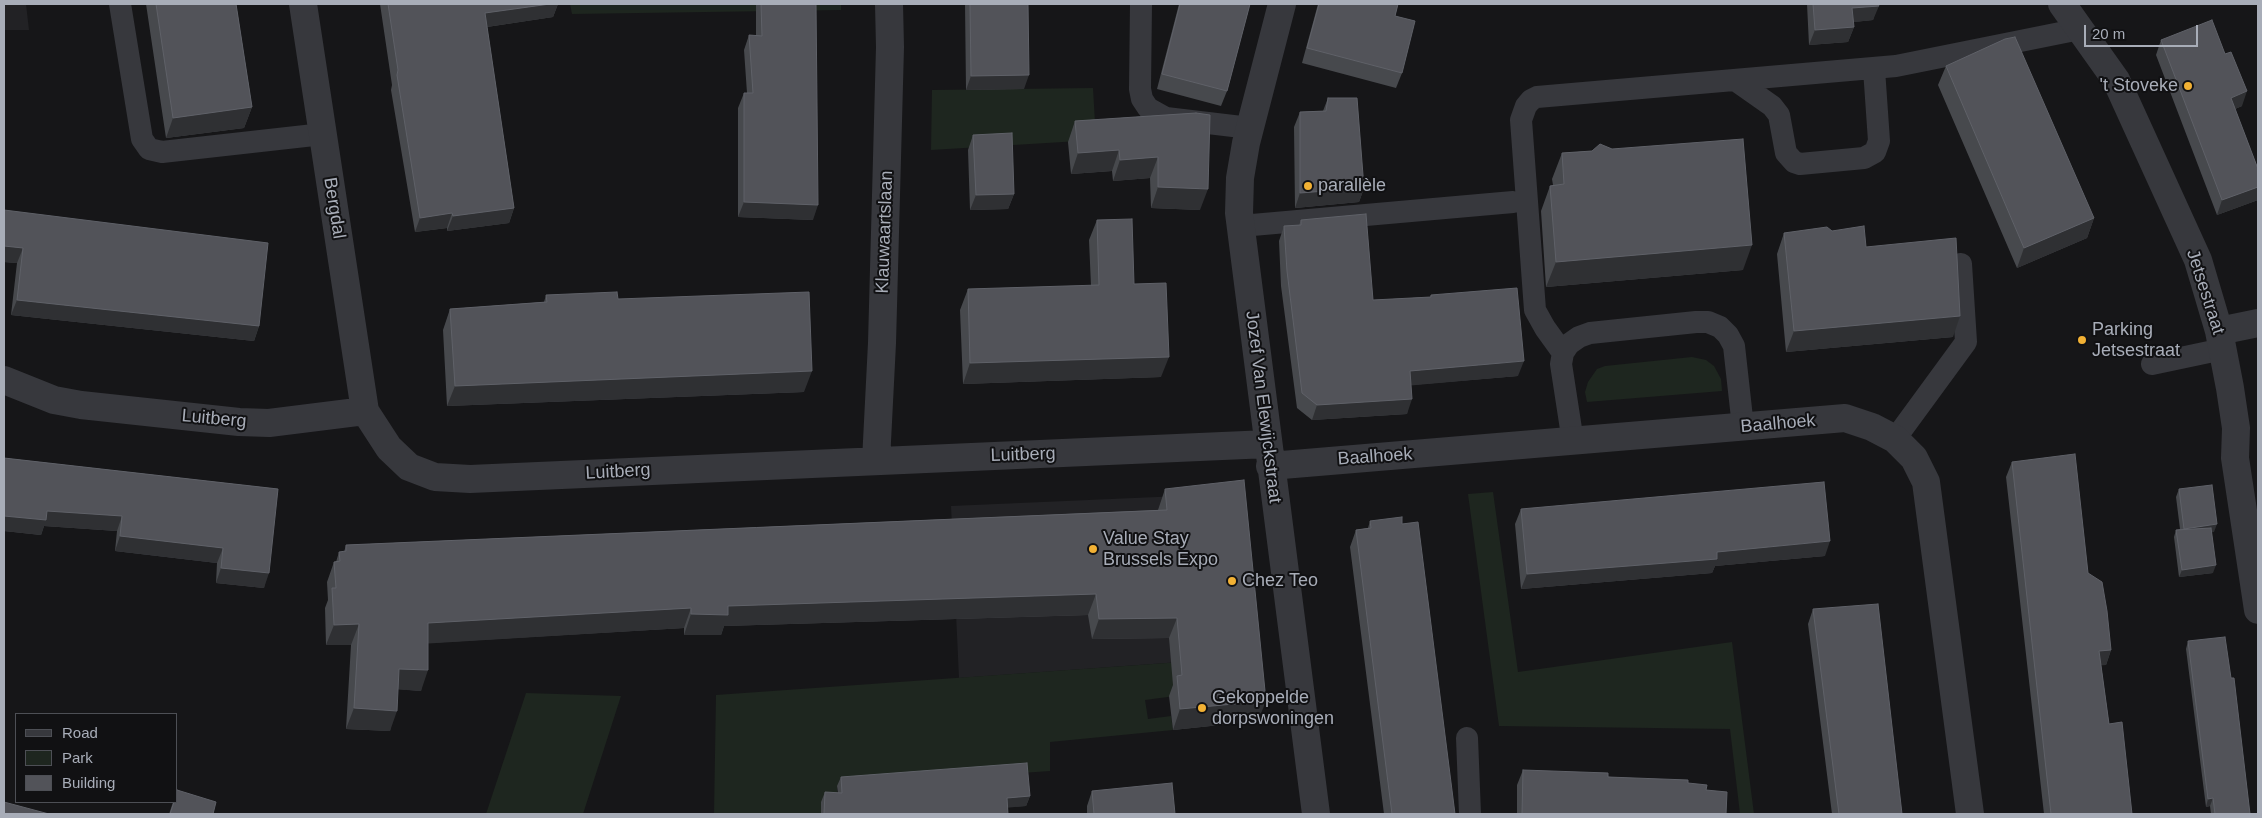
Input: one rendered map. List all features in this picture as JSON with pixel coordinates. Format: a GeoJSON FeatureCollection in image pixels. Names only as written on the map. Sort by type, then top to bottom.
{"type":"FeatureCollection","features":[{"type":"Feature","properties":{"kind":"street","name":"Bergdal"},"geometry":{"type":"LineString","coordinates":[[303,4],[364,411]]}},
{"type":"Feature","properties":{"kind":"street","name":"Klauwaartslaan"},"geometry":{"type":"LineString","coordinates":[[876,461],[883,303],[890,47],[889,4]]}},
{"type":"Feature","properties":{"kind":"street","name":"Jozef Van Elewijckstraat"},"geometry":{"type":"LineString","coordinates":[[1282,4],[1250,128],[1240,178],[1240,226],[1316,814]]}},
{"type":"Feature","properties":{"kind":"street","name":"Jetsestraat"},"geometry":{"type":"LineString","coordinates":[[2062,4],[2116,80],[2132,111],[2198,260],[2221,340],[2236,428],[2235,458],[2258,610]]}},
{"type":"Feature","properties":{"kind":"street"},"geometry":{"type":"LineString","coordinates":[[2221,340],[2258,323]]}},
{"type":"Feature","properties":{"kind":"street","name":"Luitberg"},"geometry":{"type":"LineString","coordinates":[[4,380],[54,400],[72,404],[239,422],[269,423],[364,411],[389,448],[409,467],[435,477],[470,479],[876,461],[1269,455]]}},
{"type":"Feature","properties":{"kind":"street","name":"Baalhoek"},"geometry":{"type":"LineString","coordinates":[[1269,455],[1573,442],[1845,418],[1895,439],[1914,458],[1926,482],[1970,814]]}},
{"type":"Feature","properties":{"kind":"lane"},"geometry":{"type":"LineString","coordinates":[[120,4],[142,139],[150,149],[162,152],[323,134]]}},
{"type":"Feature","properties":{"kind":"lane"},"geometry":{"type":"LineString","coordinates":[[1141,4],[1140,89],[1142,99],[1148,108],[1166,118],[1250,128]]}},
{"type":"Feature","properties":{"kind":"lane"},"geometry":{"type":"LineString","coordinates":[[1563,352],[1545,328],[1535,310],[1521,120],[1526,106],[1537,97],[1896,66],[2080,29]]}},
{"type":"Feature","properties":{"kind":"lane"},"geometry":{"type":"LineString","coordinates":[[1735,80],[1772,106],[1779,115],[1786,152],[1794,162],[1800,164],[1864,158],[1875,152],[1879,141],[1874,68]]}},
{"type":"Feature","properties":{"kind":"lane"},"geometry":{"type":"LineString","coordinates":[[1240,226],[1513,202]]}},
{"type":"Feature","properties":{"kind":"lane"},"geometry":{"type":"LineString","coordinates":[[1895,439],[1966,342],[1961,264]]}},
{"type":"Feature","properties":{"kind":"lane"},"geometry":{"type":"LineString","coordinates":[[1573,442],[1561,364],[1563,352],[1579,337],[1590,333],[1696,322],[1708,322],[1720,327],[1728,335],[1734,346],[1743,427]]}},
{"type":"Feature","properties":{"kind":"lane"},"geometry":{"type":"LineString","coordinates":[[2152,364],[2221,340]]}},
{"type":"Feature","properties":{"kind":"lane"},"geometry":{"type":"LineString","coordinates":[[1467,738],[1470,814]]}},
{"type":"Feature","properties":{"kind":"shaded area"},"geometry":{"type":"Polygon","coordinates":[[[4,4],[26,4],[29,30],[4,30],[4,4]]]}},
{"type":"Feature","properties":{"kind":"shaded area"},"geometry":{"type":"Polygon","coordinates":[[[1180,496],[1181,662],[959,678],[951,506],[1180,496]]]}},
{"type":"Feature","properties":{"kind":"green space"},"geometry":{"type":"Polygon","coordinates":[[[570,4],[841,4],[841,10],[572,14],[570,4]]]}},
{"type":"Feature","properties":{"kind":"green space"},"geometry":{"type":"Polygon","coordinates":[[[1093,88],[1096,140],[931,150],[932,90],[1093,88]]]}},
{"type":"Feature","properties":{"kind":"green space"},"geometry":{"type":"Polygon","coordinates":[[[1692,357],[1706,360],[1714,366],[1721,379],[1722,391],[1587,402],[1585,392],[1588,382],[1597,369],[1605,366],[1692,357]]]}},
{"type":"Feature","properties":{"kind":"green space"},"geometry":{"type":"Polygon","coordinates":[[[1493,492],[1518,672],[1732,642],[1754,814],[1740,814],[1730,729],[1499,726],[1468,494],[1493,492]]]}},
{"type":"Feature","properties":{"kind":"green space"},"geometry":{"type":"Polygon","coordinates":[[[1181,662],[1175,696],[1145,700],[1148,719],[1171,716],[1173,730],[1050,742],[1050,771],[837,786],[838,803],[821,814],[714,814],[716,695],[1181,662]]]}},
{"type":"Feature","properties":{"kind":"green space"},"geometry":{"type":"Polygon","coordinates":[[[526,693],[621,696],[583,814],[486,814],[526,693]]]}},
{"type":"Feature","properties":{"kind":"building"},"geometry":{"type":"Polygon","coordinates":[[[156,4],[236,4],[252,107],[173,118],[156,4]]]}},
{"type":"Feature","properties":{"kind":"building"},"geometry":{"type":"Polygon","coordinates":[[[388,4],[550,4],[485,13],[514,208],[453,216],[452,213],[420,218],[397,75],[398,70],[388,4]]]}},
{"type":"Feature","properties":{"kind":"building"},"geometry":{"type":"Polygon","coordinates":[[[761,4],[816,4],[818,205],[744,202],[744,93],[753,93],[749,35],[762,36],[761,4]]]}},
{"type":"Feature","properties":{"kind":"building"},"geometry":{"type":"Polygon","coordinates":[[[970,4],[1028,4],[1029,75],[971,76],[970,4]]]}},
{"type":"Feature","properties":{"kind":"building"},"geometry":{"type":"Polygon","coordinates":[[[1180,4],[1250,4],[1227,91],[1162,74],[1180,4]]]}},
{"type":"Feature","properties":{"kind":"building"},"geometry":{"type":"Polygon","coordinates":[[[1319,4],[1398,4],[1395,16],[1415,21],[1402,73],[1307,48],[1319,4]]]}},
{"type":"Feature","properties":{"kind":"building"},"geometry":{"type":"Polygon","coordinates":[[[1813,4],[1878,4],[1879,6],[1852,8],[1854,27],[1815,30],[1813,4]]]}},
{"type":"Feature","properties":{"kind":"building"},"geometry":{"type":"Polygon","coordinates":[[[2212,20],[2225,54],[2231,52],[2247,91],[2231,98],[2258,169],[2258,187],[2222,200],[2161,40],[2212,20]]]}},
{"type":"Feature","properties":{"kind":"building"},"geometry":{"type":"Polygon","coordinates":[[[2015,37],[2094,218],[2024,248],[1946,66],[2005,39],[2015,37]]]}},
{"type":"Feature","properties":{"kind":"building"},"geometry":{"type":"Polygon","coordinates":[[[1328,98],[1357,98],[1364,188],[1300,193],[1300,112],[1326,111],[1328,98]]]}},
{"type":"Feature","properties":{"kind":"building"},"geometry":{"type":"Polygon","coordinates":[[[1196,113],[1210,115],[1208,189],[1158,187],[1158,157],[1120,160],[1119,150],[1078,153],[1075,121],[1196,113]]]}},
{"type":"Feature","properties":{"kind":"building"},"geometry":{"type":"Polygon","coordinates":[[[1012,133],[1014,194],[976,195],[973,135],[1012,133]]]}},
{"type":"Feature","properties":{"kind":"building"},"geometry":{"type":"Polygon","coordinates":[[[1743,139],[1752,245],[1556,262],[1550,186],[1564,184],[1562,153],[1592,151],[1600,144],[1612,149],[1743,139]]]}},
{"type":"Feature","properties":{"kind":"building"},"geometry":{"type":"Polygon","coordinates":[[[4,210],[268,243],[259,326],[17,300],[23,248],[4,246],[4,210]]]}},
{"type":"Feature","properties":{"kind":"building"},"geometry":{"type":"Polygon","coordinates":[[[1366,214],[1373,300],[1431,297],[1431,295],[1517,288],[1524,361],[1410,371],[1412,399],[1317,405],[1302,393],[1287,271],[1284,226],[1301,225],[1301,220],[1366,214]]]}},
{"type":"Feature","properties":{"kind":"building"},"geometry":{"type":"Polygon","coordinates":[[[1132,219],[1134,284],[1166,283],[1169,357],[970,363],[968,289],[1099,285],[1097,220],[1132,219]]]}},
{"type":"Feature","properties":{"kind":"building"},"geometry":{"type":"Polygon","coordinates":[[[1864,226],[1866,247],[1956,238],[1960,316],[1794,331],[1784,233],[1827,227],[1832,231],[1864,226]]]}},
{"type":"Feature","properties":{"kind":"building"},"geometry":{"type":"Polygon","coordinates":[[[617,292],[618,299],[809,292],[812,371],[455,386],[450,309],[547,302],[546,295],[617,292]]]}},
{"type":"Feature","properties":{"kind":"building"},"geometry":{"type":"Polygon","coordinates":[[[2075,454],[2088,573],[2102,582],[2107,611],[2111,650],[2099,651],[2109,724],[2122,722],[2132,814],[2051,814],[2012,462],[2075,454]]]}},
{"type":"Feature","properties":{"kind":"building"},"geometry":{"type":"Polygon","coordinates":[[[4,458],[278,489],[269,573],[221,568],[223,548],[120,536],[122,516],[47,511],[46,520],[4,516],[4,458]]]}},
{"type":"Feature","properties":{"kind":"building"},"geometry":{"type":"Polygon","coordinates":[[[1244,480],[1266,701],[1180,709],[1177,676],[1182,675],[1177,618],[1099,619],[1096,594],[728,606],[728,615],[691,614],[691,608],[428,623],[428,670],[399,669],[397,711],[354,708],[359,624],[334,625],[332,588],[336,588],[334,562],[340,561],[339,552],[346,551],[346,545],[1167,510],[1165,489],[1244,480]]]}},
{"type":"Feature","properties":{"kind":"building"},"geometry":{"type":"Polygon","coordinates":[[[1824,482],[1830,541],[1717,552],[1717,559],[1527,574],[1521,509],[1824,482]]]}},
{"type":"Feature","properties":{"kind":"building"},"geometry":{"type":"Polygon","coordinates":[[[2212,485],[2217,524],[2184,529],[2179,489],[2212,485]]]}},
{"type":"Feature","properties":{"kind":"building"},"geometry":{"type":"Polygon","coordinates":[[[1402,517],[1402,524],[1418,522],[1455,814],[1392,814],[1356,530],[1371,528],[1370,521],[1402,517]]]}},
{"type":"Feature","properties":{"kind":"building"},"geometry":{"type":"Polygon","coordinates":[[[2211,528],[2216,565],[2182,570],[2176,530],[2211,528]]]}},
{"type":"Feature","properties":{"kind":"building"},"geometry":{"type":"Polygon","coordinates":[[[1878,604],[1902,814],[1839,814],[1813,609],[1878,604]]]}},
{"type":"Feature","properties":{"kind":"building"},"geometry":{"type":"Polygon","coordinates":[[[2225,637],[2231,678],[2234,678],[2250,814],[2215,814],[2213,798],[2208,799],[2188,641],[2225,637]]]}},
{"type":"Feature","properties":{"kind":"building"},"geometry":{"type":"Polygon","coordinates":[[[1027,763],[1030,796],[1007,798],[1008,814],[824,814],[825,792],[842,793],[841,777],[1027,763]]]}},
{"type":"Feature","properties":{"kind":"building"},"geometry":{"type":"Polygon","coordinates":[[[1523,770],[1608,773],[1608,777],[1688,780],[1688,783],[1707,785],[1706,790],[1727,792],[1726,814],[1522,814],[1523,770]]]}},
{"type":"Feature","properties":{"kind":"building"},"geometry":{"type":"Polygon","coordinates":[[[1172,783],[1175,814],[1094,814],[1092,791],[1172,783]]]}},
{"type":"Feature","properties":{"kind":"building"},"geometry":{"type":"Polygon","coordinates":[[[178,790],[216,802],[213,814],[170,814],[174,803],[178,803],[178,790]]]}},
{"type":"Feature","properties":{"kind":"building"},"geometry":{"type":"Polygon","coordinates":[[[4,802],[49,814],[4,814],[4,802]]]}},
{"type":"Feature","properties":{"kind":"place","name":"'t Stoveke"},"geometry":{"type":"Point","coordinates":[2188,86]}},
{"type":"Feature","properties":{"kind":"place","name":"parallèle"},"geometry":{"type":"Point","coordinates":[1308,186]}},
{"type":"Feature","properties":{"kind":"place","name":"Parking Jetsestraat"},"geometry":{"type":"Point","coordinates":[2082,340]}},
{"type":"Feature","properties":{"kind":"place","name":"Value Stay Brussels Expo"},"geometry":{"type":"Point","coordinates":[1093,549]}},
{"type":"Feature","properties":{"kind":"place","name":"Chez Teo"},"geometry":{"type":"Point","coordinates":[1232,581]}},
{"type":"Feature","properties":{"kind":"place","name":"Gekoppelde dorpswoningen"},"geometry":{"type":"Point","coordinates":[1202,708]}}]}
